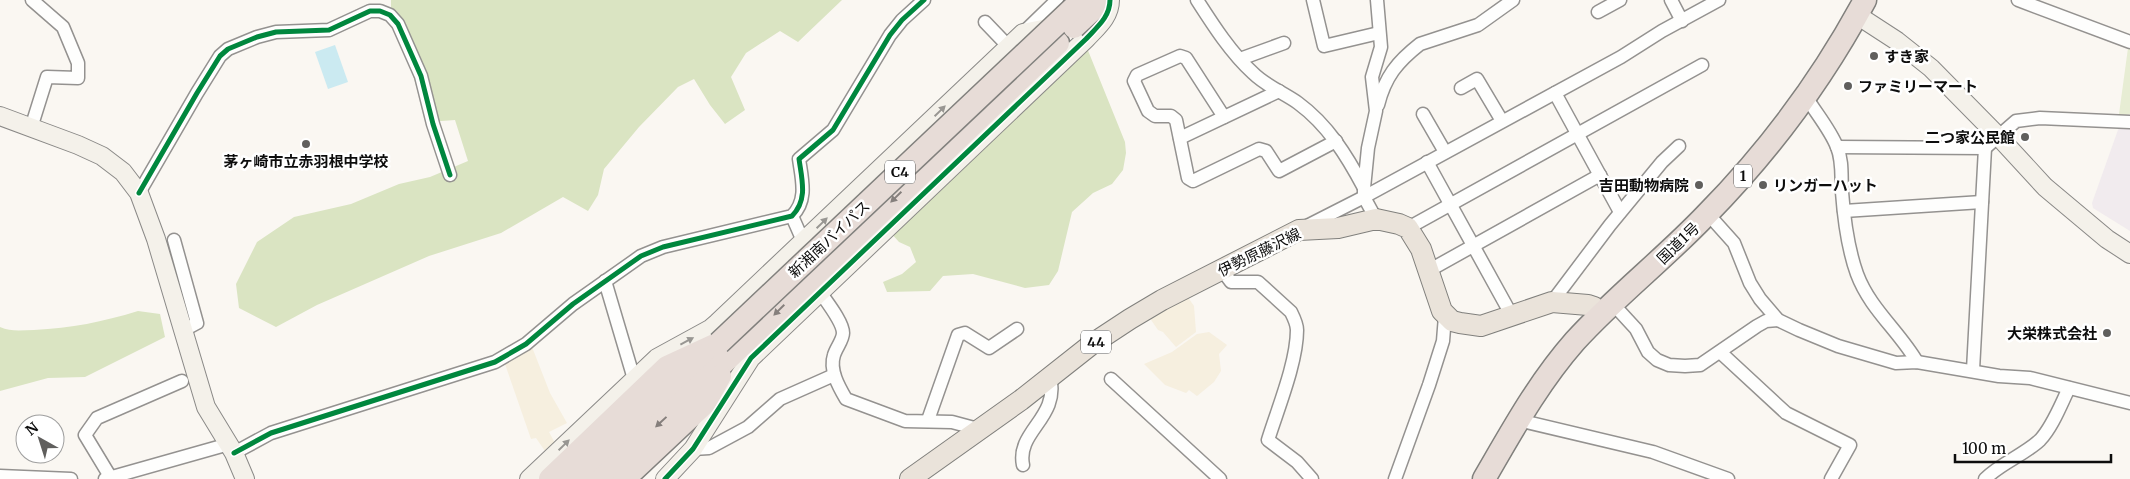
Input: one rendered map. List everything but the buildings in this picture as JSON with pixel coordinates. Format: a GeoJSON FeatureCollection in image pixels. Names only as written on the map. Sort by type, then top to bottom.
{"type":"FeatureCollection","features":[{"type":"Feature","properties":{"kind":"highway","name":"新湘南バイパス"},"geometry":{"type":"LineString","coordinates":[[602,479],[725,350],[1082,0]]}},
{"type":"Feature","properties":{"kind":"highway","name":"新湘南バイパス"},"geometry":{"type":"LineString","coordinates":[[577,479],[725,350],[1102,0]]}},
{"type":"Feature","properties":{"kind":"highway","name":"国道1号"},"geometry":{"type":"LineString","coordinates":[[1484,479],[1528,401],[1550,372],[1607,309],[1708,214],[1753,164],[1805,95],[1861,8]]}},
{"type":"Feature","properties":{"kind":"highway"},"geometry":{"type":"LineString","coordinates":[[550,479],[667,367],[725,350]]}},
{"type":"Feature","properties":{"kind":"highway"},"geometry":{"type":"LineString","coordinates":[[624,479],[705,404],[725,350]]}},
{"type":"Feature","properties":{"kind":"main road","name":"伊勢原藤沢線"},"geometry":{"type":"LineString","coordinates":[[910,479],[978,429],[1008,410],[1092,344],[1130,319],[1162,300],[1299,230],[1338,228],[1376,220],[1399,224],[1408,228]]}},
{"type":"Feature","properties":{"kind":"main road"},"geometry":{"type":"LineString","coordinates":[[1408,228],[1416,238],[1437,301],[1445,316],[1460,323],[1481,326],[1552,302],[1588,305],[1607,309]]}},
{"type":"Feature","properties":{"kind":"street"},"geometry":{"type":"LineString","coordinates":[[31,128],[48,77],[78,78],[78,63],[62,27],[32,0]]}},
{"type":"Feature","properties":{"kind":"street"},"geometry":{"type":"LineString","coordinates":[[182,382],[97,418],[85,435],[108,478],[231,448],[271,433],[495,362],[526,344],[559,314],[628,264],[663,247],[792,216],[798,210],[803,198],[800,159],[833,130],[890,36],[902,20],[924,0]]}},
{"type":"Feature","properties":{"kind":"street"},"geometry":{"type":"LineString","coordinates":[[528,479],[662,354],[710,329],[1057,0]]}},
{"type":"Feature","properties":{"kind":"street"},"geometry":{"type":"LineString","coordinates":[[1023,32],[1073,23],[1098,0]]}},
{"type":"Feature","properties":{"kind":"street"},"geometry":{"type":"LineString","coordinates":[[665,479],[694,449],[751,358],[1078,46],[1106,16],[1110,7],[1110,0]]}},
{"type":"Feature","properties":{"kind":"street"},"geometry":{"type":"LineString","coordinates":[[1197,0],[1253,74],[1310,112],[1336,141],[1364,192],[1376,220]]}},
{"type":"Feature","properties":{"kind":"street"},"geometry":{"type":"LineString","coordinates":[[1313,0],[1324,46],[1380,32]]}},
{"type":"Feature","properties":{"kind":"street"},"geometry":{"type":"LineString","coordinates":[[1374,124],[1375,99],[1372,77],[1381,47],[1377,0]]}},
{"type":"Feature","properties":{"kind":"street"},"geometry":{"type":"LineString","coordinates":[[1364,192],[1368,148],[1385,80],[1412,50],[1420,44],[1488,20],[1512,0]]}},
{"type":"Feature","properties":{"kind":"street"},"geometry":{"type":"LineString","coordinates":[[1598,12],[1620,0]]}},
{"type":"Feature","properties":{"kind":"street"},"geometry":{"type":"LineString","coordinates":[[1671,0],[1682,20]]}},
{"type":"Feature","properties":{"kind":"street"},"geometry":{"type":"LineString","coordinates":[[1299,230],[1364,192],[1427,162],[1621,57],[1719,0]]}},
{"type":"Feature","properties":{"kind":"street"},"geometry":{"type":"LineString","coordinates":[[2018,0],[2130,42]]}},
{"type":"Feature","properties":{"kind":"street"},"geometry":{"type":"LineString","coordinates":[[1861,8],[1897,41],[1931,68],[2045,187],[2100,233],[2130,254]]}},
{"type":"Feature","properties":{"kind":"street"},"geometry":{"type":"LineString","coordinates":[[139,193],[197,93],[220,56],[228,49],[257,37],[276,32],[328,30],[370,12],[380,11],[390,15],[398,24],[422,76],[433,124],[450,175]]}},
{"type":"Feature","properties":{"kind":"street"},"geometry":{"type":"LineString","coordinates":[[985,22],[1008,46]]}},
{"type":"Feature","properties":{"kind":"street"},"geometry":{"type":"LineString","coordinates":[[1062,25],[1078,46]]}},
{"type":"Feature","properties":{"kind":"street"},"geometry":{"type":"LineString","coordinates":[[1240,59],[1284,43]]}},
{"type":"Feature","properties":{"kind":"street"},"geometry":{"type":"LineString","coordinates":[[1224,117],[1186,58],[1180,56],[1137,75],[1134,81],[1148,112],[1155,116],[1171,116],[1176,120],[1188,178],[1193,181],[1258,149],[1266,151],[1279,170],[1336,141]]}},
{"type":"Feature","properties":{"kind":"street"},"geometry":{"type":"LineString","coordinates":[[1408,228],[1702,65]]}},
{"type":"Feature","properties":{"kind":"street"},"geometry":{"type":"LineString","coordinates":[[1461,88],[1477,79],[1502,122]]}},
{"type":"Feature","properties":{"kind":"street"},"geometry":{"type":"LineString","coordinates":[[1180,138],[1279,91]]}},
{"type":"Feature","properties":{"kind":"street"},"geometry":{"type":"LineString","coordinates":[[1555,93],[1620,212]]}},
{"type":"Feature","properties":{"kind":"street"},"geometry":{"type":"LineString","coordinates":[[1805,95],[1837,146],[1841,160],[1844,211],[1856,272],[1861,285],[1876,309],[1908,347],[1917,362]]}},
{"type":"Feature","properties":{"kind":"street"},"geometry":{"type":"LineString","coordinates":[[1424,114],[1445,152]]}},
{"type":"Feature","properties":{"kind":"street"},"geometry":{"type":"LineString","coordinates":[[0,116],[102,156],[123,172],[139,193],[156,239],[206,407],[231,448],[245,479]]}},
{"type":"Feature","properties":{"kind":"street"},"geometry":{"type":"LineString","coordinates":[[1837,146],[1985,148],[2016,121],[2040,118],[2130,122]]}},
{"type":"Feature","properties":{"kind":"street"},"geometry":{"type":"LineString","coordinates":[[1552,302],[1620,212],[1662,162],[1679,146]]}},
{"type":"Feature","properties":{"kind":"street"},"geometry":{"type":"LineString","coordinates":[[1973,370],[1985,148]]}},
{"type":"Feature","properties":{"kind":"street"},"geometry":{"type":"LineString","coordinates":[[1427,162],[1512,316]]}},
{"type":"Feature","properties":{"kind":"street"},"geometry":{"type":"LineString","coordinates":[[1428,271],[1600,175]]}},
{"type":"Feature","properties":{"kind":"street"},"geometry":{"type":"LineString","coordinates":[[1844,211],[1982,202]]}},
{"type":"Feature","properties":{"kind":"street"},"geometry":{"type":"LineString","coordinates":[[1708,214],[1734,243],[1750,283],[1778,320]]}},
{"type":"Feature","properties":{"kind":"street"},"geometry":{"type":"LineString","coordinates":[[792,216],[803,242]]}},
{"type":"Feature","properties":{"kind":"street"},"geometry":{"type":"LineString","coordinates":[[174,240],[197,323],[184,330]]}},
{"type":"Feature","properties":{"kind":"street"},"geometry":{"type":"LineString","coordinates":[[1222,270],[1231,282],[1258,282],[1291,312],[1297,328],[1296,346],[1268,440],[1297,462],[1312,479]]}},
{"type":"Feature","properties":{"kind":"street"},"geometry":{"type":"LineString","coordinates":[[605,281],[634,379]]}},
{"type":"Feature","properties":{"kind":"street"},"geometry":{"type":"LineString","coordinates":[[820,292],[842,327],[843,335],[833,356],[834,375],[846,399],[905,421],[952,422],[978,429]]}},
{"type":"Feature","properties":{"kind":"street"},"geometry":{"type":"LineString","coordinates":[[1607,309],[1636,329],[1648,352],[1657,360],[1669,365],[1700,364],[1766,321],[1778,320],[1838,346],[1878,359],[1896,363],[1917,362],[1973,370],[1999,376],[2030,378],[2130,402]]}},
{"type":"Feature","properties":{"kind":"street"},"geometry":{"type":"LineString","coordinates":[[1395,479],[1443,342],[1445,316]]}},
{"type":"Feature","properties":{"kind":"street"},"geometry":{"type":"LineString","coordinates":[[928,420],[958,335],[965,333],[989,348],[1017,328]]}},
{"type":"Feature","properties":{"kind":"street"},"geometry":{"type":"LineString","coordinates":[[1720,352],[1786,413],[1850,445],[1831,479]]}},
{"type":"Feature","properties":{"kind":"street"},"geometry":{"type":"LineString","coordinates":[[694,449],[709,448],[748,427],[780,399],[834,375]]}},
{"type":"Feature","properties":{"kind":"street"},"geometry":{"type":"LineString","coordinates":[[1023,465],[1021,455],[1023,446],[1043,416],[1052,398],[1050,377]]}},
{"type":"Feature","properties":{"kind":"street"},"geometry":{"type":"LineString","coordinates":[[1111,380],[1220,479]]}},
{"type":"Feature","properties":{"kind":"street"},"geometry":{"type":"LineString","coordinates":[[1985,479],[1998,467],[2040,439],[2051,423],[2069,388]]}},
{"type":"Feature","properties":{"kind":"street"},"geometry":{"type":"LineString","coordinates":[[1518,420],[1653,452],[1728,479]]}},
{"type":"Feature","properties":{"kind":"street"},"geometry":{"type":"LineString","coordinates":[[0,476],[71,479]]}},
{"type":"Feature","properties":{"kind":"shaded area"},"geometry":{"type":"Polygon","coordinates":[[[2119,127],[2130,128],[2130,231],[2093,208],[2092,203],[2119,127]]]}},
{"type":"Feature","properties":{"kind":"shaded area"},"geometry":{"type":"Polygon","coordinates":[[[1185,293],[1194,306],[1196,332],[1176,347],[1163,332],[1158,330],[1147,314],[1185,293]]]}},
{"type":"Feature","properties":{"kind":"shaded area"},"geometry":{"type":"Polygon","coordinates":[[[1209,332],[1227,345],[1219,354],[1221,371],[1214,382],[1197,396],[1189,390],[1186,393],[1165,385],[1144,364],[1172,352],[1197,334],[1209,332]]]}},
{"type":"Feature","properties":{"kind":"shaded area"},"geometry":{"type":"Polygon","coordinates":[[[532,347],[550,393],[567,423],[549,432],[555,443],[545,451],[536,438],[531,439],[505,364],[532,347]]]}},
{"type":"Feature","properties":{"kind":"green space"},"geometry":{"type":"Polygon","coordinates":[[[391,0],[842,0],[798,42],[780,31],[746,53],[731,77],[745,110],[725,124],[710,105],[694,79],[678,87],[639,127],[604,169],[598,195],[588,211],[563,197],[501,233],[429,256],[317,305],[276,327],[239,308],[236,284],[257,242],[294,217],[351,204],[399,184],[430,177],[468,161],[455,120],[428,122],[391,7],[391,0]]]}},
{"type":"Feature","properties":{"kind":"green space"},"geometry":{"type":"Polygon","coordinates":[[[2130,47],[2130,114],[2122,116],[2119,114],[2128,48],[2130,47]]]}},
{"type":"Feature","properties":{"kind":"green space"},"geometry":{"type":"Polygon","coordinates":[[[1087,48],[1125,142],[1126,153],[1123,170],[1112,184],[1093,193],[1072,212],[1058,271],[1049,285],[1025,288],[973,274],[943,276],[930,291],[887,292],[883,282],[902,274],[916,262],[910,247],[899,242],[890,232],[1087,48]]]}},
{"type":"Feature","properties":{"kind":"green space"},"geometry":{"type":"Polygon","coordinates":[[[138,311],[160,314],[165,337],[85,377],[48,378],[0,391],[0,327],[8,330],[61,328],[138,311]]]}},
{"type":"Feature","properties":{"kind":"water"},"geometry":{"type":"Polygon","coordinates":[[[335,45],[348,82],[328,89],[315,52],[335,45]]]}},
{"type":"Feature","properties":{"kind":"cycle path"},"geometry":{"type":"LineString","coordinates":[[234,453],[271,433],[495,362],[526,344],[573,304],[641,256],[663,247],[792,216],[800,203],[803,189],[799,159],[833,130],[890,35],[902,20],[924,0]]}},
{"type":"Feature","properties":{"kind":"cycle path"},"geometry":{"type":"LineString","coordinates":[[665,479],[693,449],[751,358],[1086,39],[1105,17],[1110,0]]}},
{"type":"Feature","properties":{"kind":"cycle path"},"geometry":{"type":"LineString","coordinates":[[139,193],[197,93],[220,56],[228,49],[257,37],[276,32],[329,30],[370,11],[380,11],[390,15],[398,24],[421,76],[433,124],[450,175]]}},
{"type":"Feature","properties":{"kind":"place","name":"すき家"},"geometry":{"type":"Point","coordinates":[1874,56]}},
{"type":"Feature","properties":{"kind":"place","name":"ファミリーマート"},"geometry":{"type":"Point","coordinates":[1848,86]}},
{"type":"Feature","properties":{"kind":"place","name":"二つ家公民館"},"geometry":{"type":"Point","coordinates":[2025,137]}},
{"type":"Feature","properties":{"kind":"place","name":"茅ヶ崎市立赤羽根中学校"},"geometry":{"type":"Point","coordinates":[306,144]}},
{"type":"Feature","properties":{"kind":"place","name":"吉田動物病院"},"geometry":{"type":"Point","coordinates":[1699,185]}},
{"type":"Feature","properties":{"kind":"place","name":"リンガーハット"},"geometry":{"type":"Point","coordinates":[1763,185]}},
{"type":"Feature","properties":{"kind":"place","name":"大栄株式会社"},"geometry":{"type":"Point","coordinates":[2107,333]}}]}
